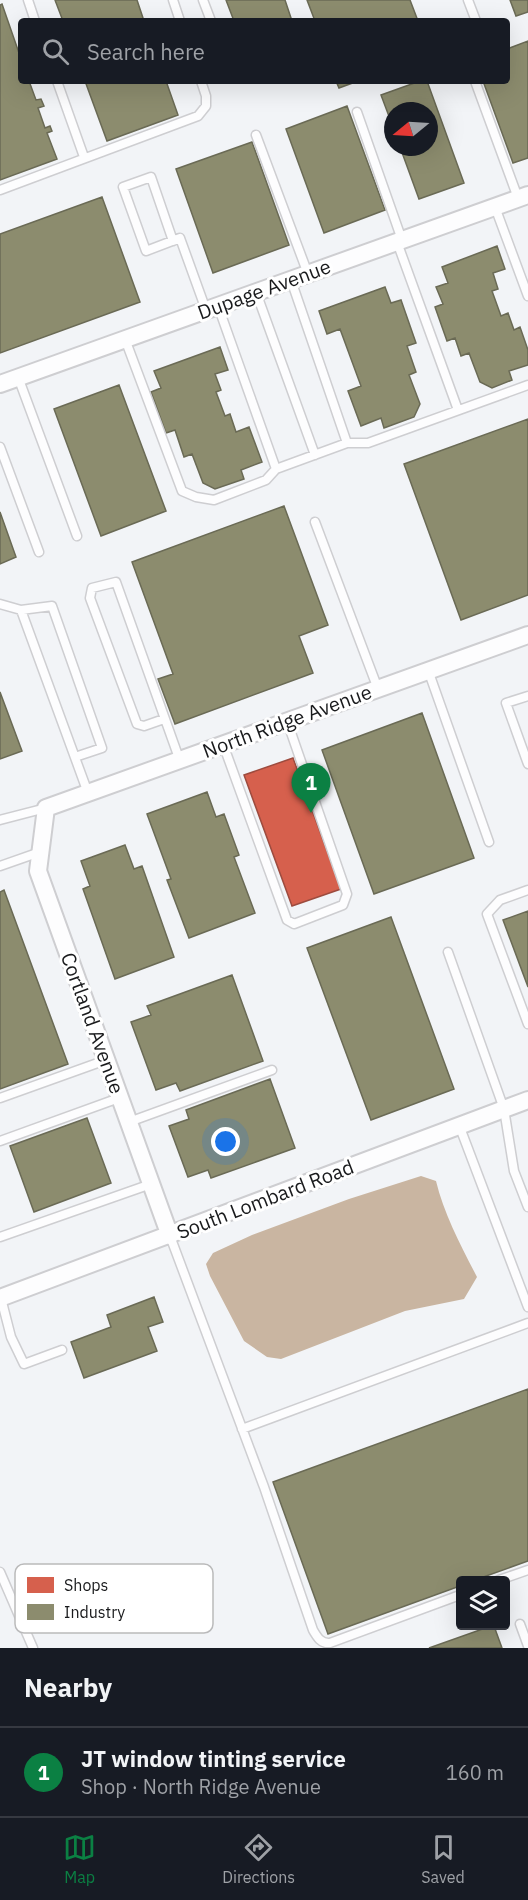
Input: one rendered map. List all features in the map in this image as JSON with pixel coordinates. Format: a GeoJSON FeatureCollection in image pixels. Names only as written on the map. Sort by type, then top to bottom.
{"type":"FeatureCollection","features":[{"type":"Feature","properties":{"kind":"street","name":"Dupage Avenue"},"geometry":{"type":"LineString","coordinates":[[0,384],[523,197]]}},
{"type":"Feature","properties":{"kind":"street","name":"North Ridge Avenue"},"geometry":{"type":"LineString","coordinates":[[46,808],[528,635]]}},
{"type":"Feature","properties":{"kind":"street","name":"Cortland Avenue"},"geometry":{"type":"LineString","coordinates":[[46,808],[38,871],[170,1236]]}},
{"type":"Feature","properties":{"kind":"street","name":"South Lombard Road"},"geometry":{"type":"LineString","coordinates":[[0,1298],[528,1100]]}},
{"type":"Feature","properties":{"kind":"lane"},"geometry":{"type":"LineString","coordinates":[[28,0],[34,18]]}},
{"type":"Feature","properties":{"kind":"lane"},"geometry":{"type":"LineString","coordinates":[[173,0],[179,18]]}},
{"type":"Feature","properties":{"kind":"lane"},"geometry":{"type":"LineString","coordinates":[[203,0],[210,18]]}},
{"type":"Feature","properties":{"kind":"lane"},"geometry":{"type":"LineString","coordinates":[[468,0],[475,18]]}},
{"type":"Feature","properties":{"kind":"lane"},"geometry":{"type":"LineString","coordinates":[[58,84],[84,157]]}},
{"type":"Feature","properties":{"kind":"lane"},"geometry":{"type":"LineString","coordinates":[[0,190],[198,116],[206,106],[202,84]]}},
{"type":"Feature","properties":{"kind":"lane"},"geometry":{"type":"LineString","coordinates":[[476,84],[523,197]]}},
{"type":"Feature","properties":{"kind":"lane"},"geometry":{"type":"LineString","coordinates":[[357,112],[458,410]]}},
{"type":"Feature","properties":{"kind":"lane"},"geometry":{"type":"LineString","coordinates":[[256,135],[308,274]]}},
{"type":"Feature","properties":{"kind":"lane"},"geometry":{"type":"LineString","coordinates":[[173,241],[151,177],[123,187],[146,251],[173,241],[180,238],[212,308],[276,469]]}},
{"type":"Feature","properties":{"kind":"lane"},"geometry":{"type":"LineString","coordinates":[[495,207],[528,296]]}},
{"type":"Feature","properties":{"kind":"lane"},"geometry":{"type":"LineString","coordinates":[[291,280],[347,443]]}},
{"type":"Feature","properties":{"kind":"lane"},"geometry":{"type":"LineString","coordinates":[[256,292],[315,455]]}},
{"type":"Feature","properties":{"kind":"lane"},"geometry":{"type":"LineString","coordinates":[[125,339],[183,492],[214,500],[266,480],[276,469],[347,443],[368,443],[528,385]]}},
{"type":"Feature","properties":{"kind":"lane"},"geometry":{"type":"LineString","coordinates":[[18,377],[78,536]]}},
{"type":"Feature","properties":{"kind":"lane"},"geometry":{"type":"LineString","coordinates":[[0,447],[39,552]]}},
{"type":"Feature","properties":{"kind":"lane"},"geometry":{"type":"LineString","coordinates":[[315,522],[378,689]]}},
{"type":"Feature","properties":{"kind":"lane"},"geometry":{"type":"LineString","coordinates":[[164,719],[144,726],[137,724],[90,598],[92,588],[116,582],[180,761]]}},
{"type":"Feature","properties":{"kind":"lane"},"geometry":{"type":"LineString","coordinates":[[0,604],[21,610],[52,606],[102,748],[75,757]]}},
{"type":"Feature","properties":{"kind":"lane"},"geometry":{"type":"LineString","coordinates":[[21,610],[88,793]]}},
{"type":"Feature","properties":{"kind":"lane"},"geometry":{"type":"LineString","coordinates":[[428,670],[489,842]]}},
{"type":"Feature","properties":{"kind":"lane"},"geometry":{"type":"LineString","coordinates":[[528,696],[506,703],[528,764]]}},
{"type":"Feature","properties":{"kind":"lane"},"geometry":{"type":"LineString","coordinates":[[223,744],[287,920],[294,924],[343,905],[347,894],[287,721]]}},
{"type":"Feature","properties":{"kind":"lane"},"geometry":{"type":"LineString","coordinates":[[0,820],[46,808]]}},
{"type":"Feature","properties":{"kind":"lane"},"geometry":{"type":"LineString","coordinates":[[0,866],[40,852]]}},
{"type":"Feature","properties":{"kind":"lane"},"geometry":{"type":"LineString","coordinates":[[528,890],[500,900],[487,914],[528,1024]]}},
{"type":"Feature","properties":{"kind":"lane"},"geometry":{"type":"LineString","coordinates":[[448,952],[504,1109],[514,1172],[528,1207]]}},
{"type":"Feature","properties":{"kind":"lane"},"geometry":{"type":"LineString","coordinates":[[0,1098],[106,1060]]}},
{"type":"Feature","properties":{"kind":"lane"},"geometry":{"type":"LineString","coordinates":[[129,1122],[272,1070]]}},
{"type":"Feature","properties":{"kind":"lane"},"geometry":{"type":"LineString","coordinates":[[0,1141],[119,1098]]}},
{"type":"Feature","properties":{"kind":"lane"},"geometry":{"type":"LineString","coordinates":[[459,1125],[528,1307]]}},
{"type":"Feature","properties":{"kind":"lane"},"geometry":{"type":"LineString","coordinates":[[0,1237],[151,1184]]}},
{"type":"Feature","properties":{"kind":"lane"},"geometry":{"type":"LineString","coordinates":[[170,1236],[242,1429],[313,1630],[319,1640],[325,1644],[330,1643],[456,1596]]}},
{"type":"Feature","properties":{"kind":"lane"},"geometry":{"type":"LineString","coordinates":[[0,1298],[11,1337],[24,1364],[62,1350]]}},
{"type":"Feature","properties":{"kind":"lane"},"geometry":{"type":"LineString","coordinates":[[242,1429],[528,1323]]}},
{"type":"Feature","properties":{"kind":"lane"},"geometry":{"type":"LineString","coordinates":[[510,1577],[528,1570]]}},
{"type":"Feature","properties":{"kind":"lane"},"geometry":{"type":"LineString","coordinates":[[0,1572],[15,1607]]}},
{"type":"Feature","properties":{"kind":"lane"},"geometry":{"type":"LineString","coordinates":[[520,1624],[528,1646]]}},
{"type":"Feature","properties":{"kind":"lane"},"geometry":{"type":"LineString","coordinates":[[26,1633],[33,1648]]}},
{"type":"Feature","properties":{"kind":"shaded area"},"geometry":{"type":"Polygon","coordinates":[[[421,1176],[436,1181],[448,1218],[477,1277],[464,1299],[405,1311],[281,1359],[267,1357],[244,1341],[210,1276],[206,1264],[213,1253],[252,1235],[349,1199],[421,1176]]]}},
{"type":"Feature","properties":{"kind":"building: Shops"},"geometry":{"type":"Polygon","coordinates":[[[293,758],[341,889],[292,906],[244,775],[293,758]]]}},
{"type":"Feature","properties":{"kind":"building: Industry"},"geometry":{"type":"Polygon","coordinates":[[[55,0],[137,0],[143,18],[62,18],[55,0]]]}},
{"type":"Feature","properties":{"kind":"building: Industry"},"geometry":{"type":"Polygon","coordinates":[[[226,0],[285,0],[291,18],[233,18],[226,0]]]}},
{"type":"Feature","properties":{"kind":"building: Industry"},"geometry":{"type":"Polygon","coordinates":[[[307,0],[410,0],[417,18],[314,18],[307,0]]]}},
{"type":"Feature","properties":{"kind":"building: Industry"},"geometry":{"type":"Polygon","coordinates":[[[510,0],[528,0],[528,12],[516,16],[510,0]]]}},
{"type":"Feature","properties":{"kind":"building: Industry"},"geometry":{"type":"Polygon","coordinates":[[[2,4],[18,50],[18,84],[30,84],[36,100],[41,99],[44,106],[38,108],[45,128],[50,126],[52,131],[47,133],[57,159],[0,180],[0,5],[2,4]]]}},
{"type":"Feature","properties":{"kind":"building: Industry"},"geometry":{"type":"Polygon","coordinates":[[[528,41],[528,158],[513,163],[484,84],[510,84],[510,48],[528,41]]]}},
{"type":"Feature","properties":{"kind":"building: Industry"},"geometry":{"type":"Polygon","coordinates":[[[86,84],[167,84],[178,115],[107,141],[86,84]]]}},
{"type":"Feature","properties":{"kind":"building: Industry"},"geometry":{"type":"Polygon","coordinates":[[[337,84],[350,84],[339,88],[337,84]]]}},
{"type":"Feature","properties":{"kind":"building: Industry"},"geometry":{"type":"Polygon","coordinates":[[[412,84],[428,84],[435,102],[384,102],[381,95],[412,84]]]}},
{"type":"Feature","properties":{"kind":"building: Industry"},"geometry":{"type":"Polygon","coordinates":[[[347,106],[385,210],[324,233],[286,129],[347,106]]]}},
{"type":"Feature","properties":{"kind":"building: Industry"},"geometry":{"type":"Polygon","coordinates":[[[438,111],[464,183],[419,199],[403,156],[438,156],[438,111]]]}},
{"type":"Feature","properties":{"kind":"building: Industry"},"geometry":{"type":"Polygon","coordinates":[[[252,142],[289,245],[213,273],[176,169],[252,142]]]}},
{"type":"Feature","properties":{"kind":"building: Industry"},"geometry":{"type":"Polygon","coordinates":[[[102,197],[140,302],[0,353],[0,234],[102,197]]]}},
{"type":"Feature","properties":{"kind":"building: Industry"},"geometry":{"type":"Polygon","coordinates":[[[497,246],[505,269],[493,273],[498,289],[492,291],[501,316],[508,313],[514,330],[520,327],[528,350],[528,365],[509,371],[512,380],[492,388],[480,382],[469,353],[461,356],[455,338],[447,341],[435,307],[443,304],[436,287],[448,283],[442,267],[497,246]]]}},
{"type":"Feature","properties":{"kind":"building: Industry"},"geometry":{"type":"Polygon","coordinates":[[[385,287],[391,303],[401,300],[416,343],[407,346],[416,372],[409,375],[420,404],[414,417],[384,428],[381,418],[361,426],[348,391],[361,386],[340,329],[327,334],[319,311],[385,287]]]}},
{"type":"Feature","properties":{"kind":"building: Industry"},"geometry":{"type":"Polygon","coordinates":[[[220,347],[228,370],[215,374],[221,390],[216,392],[225,416],[230,414],[236,432],[249,427],[262,462],[241,470],[244,479],[215,489],[203,483],[192,454],[184,457],[175,430],[166,433],[151,392],[161,388],[154,371],[220,347]]]}},
{"type":"Feature","properties":{"kind":"building: Industry"},"geometry":{"type":"Polygon","coordinates":[[[119,385],[166,511],[101,536],[54,409],[119,385]]]}},
{"type":"Feature","properties":{"kind":"building: Industry"},"geometry":{"type":"Polygon","coordinates":[[[528,419],[528,595],[461,620],[404,464],[528,419]]]}},
{"type":"Feature","properties":{"kind":"building: Industry"},"geometry":{"type":"Polygon","coordinates":[[[284,506],[328,625],[299,636],[313,673],[175,724],[158,679],[173,674],[132,562],[284,506]]]}},
{"type":"Feature","properties":{"kind":"building: Industry"},"geometry":{"type":"Polygon","coordinates":[[[0,512],[16,557],[0,564],[0,512]]]}},
{"type":"Feature","properties":{"kind":"building: Industry"},"geometry":{"type":"Polygon","coordinates":[[[0,692],[22,751],[0,759],[0,692]]]}},
{"type":"Feature","properties":{"kind":"building: Industry"},"geometry":{"type":"Polygon","coordinates":[[[422,713],[474,858],[374,894],[322,750],[422,713]]]}},
{"type":"Feature","properties":{"kind":"building: Industry"},"geometry":{"type":"Polygon","coordinates":[[[207,792],[216,817],[224,814],[239,855],[234,857],[255,913],[189,938],[167,880],[171,879],[147,814],[207,792]]]}},
{"type":"Feature","properties":{"kind":"building: Industry"},"geometry":{"type":"Polygon","coordinates":[[[125,845],[134,869],[142,866],[174,957],[115,979],[83,889],[90,886],[81,861],[125,845]]]}},
{"type":"Feature","properties":{"kind":"building: Industry"},"geometry":{"type":"Polygon","coordinates":[[[4,890],[68,1064],[0,1089],[0,892],[4,890]]]}},
{"type":"Feature","properties":{"kind":"building: Industry"},"geometry":{"type":"Polygon","coordinates":[[[528,911],[528,987],[503,920],[528,911]]]}},
{"type":"Feature","properties":{"kind":"building: Industry"},"geometry":{"type":"Polygon","coordinates":[[[391,917],[454,1089],[371,1120],[307,948],[391,917]]]}},
{"type":"Feature","properties":{"kind":"building: Industry"},"geometry":{"type":"Polygon","coordinates":[[[232,975],[263,1061],[180,1091],[176,1083],[156,1090],[131,1022],[151,1015],[147,1006],[232,975]]]}},
{"type":"Feature","properties":{"kind":"building: Industry"},"geometry":{"type":"Polygon","coordinates":[[[270,1079],[295,1148],[211,1178],[208,1170],[188,1177],[169,1126],[189,1119],[186,1110],[270,1079]]]}},
{"type":"Feature","properties":{"kind":"building: Industry"},"geometry":{"type":"Polygon","coordinates":[[[87,1118],[111,1183],[34,1212],[10,1146],[87,1118]]]}},
{"type":"Feature","properties":{"kind":"building: Industry"},"geometry":{"type":"Polygon","coordinates":[[[154,1297],[163,1322],[148,1327],[157,1351],[84,1378],[71,1342],[111,1327],[107,1315],[154,1297]]]}},
{"type":"Feature","properties":{"kind":"building: Industry"},"geometry":{"type":"Polygon","coordinates":[[[528,1389],[528,1561],[486,1576],[456,1576],[456,1587],[328,1634],[273,1482],[528,1389]]]}},
{"type":"Feature","properties":{"kind":"building: Industry"},"geometry":{"type":"Polygon","coordinates":[[[480,1630],[495,1630],[502,1648],[429,1648],[480,1630]]]}},
{"type":"Feature","properties":{"kind":"place","name":"JT window tinting service"},"geometry":{"type":"Point","coordinates":[311,813]}}]}
